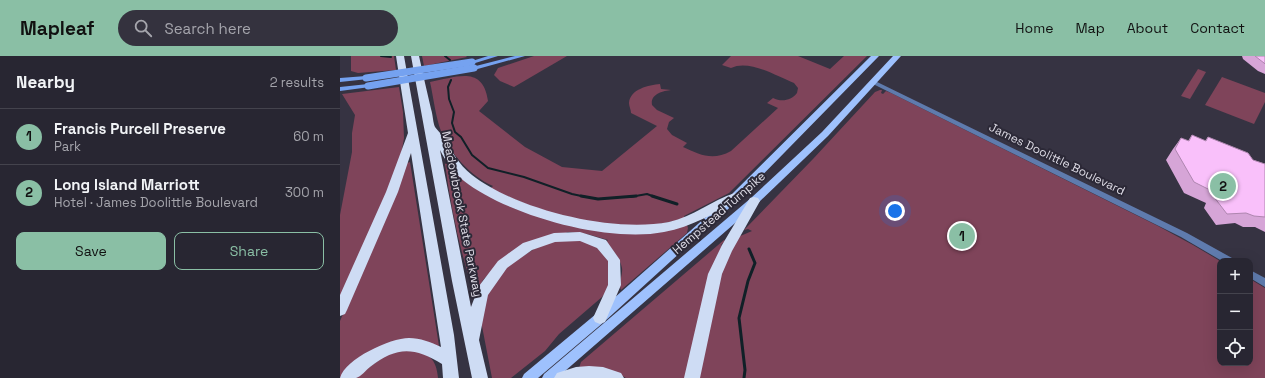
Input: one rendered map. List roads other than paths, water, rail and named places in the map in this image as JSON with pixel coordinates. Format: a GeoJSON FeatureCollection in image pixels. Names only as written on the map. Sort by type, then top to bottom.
{"type":"FeatureCollection","features":[{"type":"Feature","properties":{"kind":"highway"},"geometry":{"type":"LineString","coordinates":[[400,56],[447,335],[451,378]]}},
{"type":"Feature","properties":{"kind":"highway","name":"Meadowbrook State Parkway"},"geometry":{"type":"LineString","coordinates":[[415,56],[457,274],[480,378]]}},
{"type":"Feature","properties":{"kind":"highway"},"geometry":{"type":"LineString","coordinates":[[430,128],[455,166],[469,179],[487,191],[524,207],[607,228],[630,230],[657,228],[684,222],[735,197]]}},
{"type":"Feature","properties":{"kind":"highway"},"geometry":{"type":"LineString","coordinates":[[340,310],[392,192],[413,134]]}},
{"type":"Feature","properties":{"kind":"highway"},"geometry":{"type":"LineString","coordinates":[[692,378],[715,274],[726,249],[754,201]]}},
{"type":"Feature","properties":{"kind":"highway"},"geometry":{"type":"LineString","coordinates":[[472,342],[480,300],[494,274],[516,254],[529,246],[557,236],[574,235],[595,240],[611,253],[615,262],[616,278],[609,303],[600,318]]}},
{"type":"Feature","properties":{"kind":"highway"},"geometry":{"type":"LineString","coordinates":[[347,378],[358,367],[375,355],[401,346],[417,345],[449,360]]}},
{"type":"Feature","properties":{"kind":"highway"},"geometry":{"type":"LineString","coordinates":[[562,378],[587,373],[599,373],[616,378]]}},
{"type":"Feature","properties":{"kind":"main road"},"geometry":{"type":"LineString","coordinates":[[340,80],[473,65],[495,56]]}},
{"type":"Feature","properties":{"kind":"main road","name":"Hempstead Turnpike"},"geometry":{"type":"LineString","coordinates":[[528,378],[600,318],[735,197],[875,56]]}},
{"type":"Feature","properties":{"kind":"main road","name":"Hempstead Turnpike"},"geometry":{"type":"LineString","coordinates":[[548,378],[754,201],[825,134],[896,56]]}},
{"type":"Feature","properties":{"kind":"main road"},"geometry":{"type":"LineString","coordinates":[[340,89],[368,86],[520,57]]}},
{"type":"Feature","properties":{"kind":"street","name":"James Doolittle Boulevard"},"geometry":{"type":"LineString","coordinates":[[873,82],[1184,235],[1224,258]]}},
{"type":"Feature","properties":{"kind":"street"},"geometry":{"type":"LineString","coordinates":[[1253,276],[1265,283]]}},
{"type":"Feature","properties":{"kind":"waterway"},"geometry":{"type":"LineString","coordinates":[[381,56],[391,57]]}},
{"type":"Feature","properties":{"kind":"waterway"},"geometry":{"type":"LineString","coordinates":[[445,56],[450,60]]}},
{"type":"Feature","properties":{"kind":"waterway"},"geometry":{"type":"LineString","coordinates":[[451,80],[448,87],[449,99],[454,112],[452,123],[455,132],[461,137],[472,155],[488,168],[524,177],[583,196]]}},
{"type":"Feature","properties":{"kind":"waterway"},"geometry":{"type":"LineString","coordinates":[[635,196],[647,194],[654,197]]}},
{"type":"Feature","properties":{"kind":"waterway"},"geometry":{"type":"LineString","coordinates":[[583,196],[598,199],[635,196]]}},
{"type":"Feature","properties":{"kind":"waterway"},"geometry":{"type":"LineString","coordinates":[[630,197],[635,196]]}},
{"type":"Feature","properties":{"kind":"waterway"},"geometry":{"type":"LineString","coordinates":[[654,197],[677,204]]}},
{"type":"Feature","properties":{"kind":"waterway"},"geometry":{"type":"LineString","coordinates":[[744,378],[745,370],[739,318],[748,281],[755,263],[749,249]]}},
{"type":"Feature","properties":{"kind":"place","name":"Long Island Marriott"},"geometry":{"type":"Point","coordinates":[1223,186]}},
{"type":"Feature","properties":{"kind":"place","name":"Francis Purcell Preserve"},"geometry":{"type":"Point","coordinates":[962,236]}}]}
